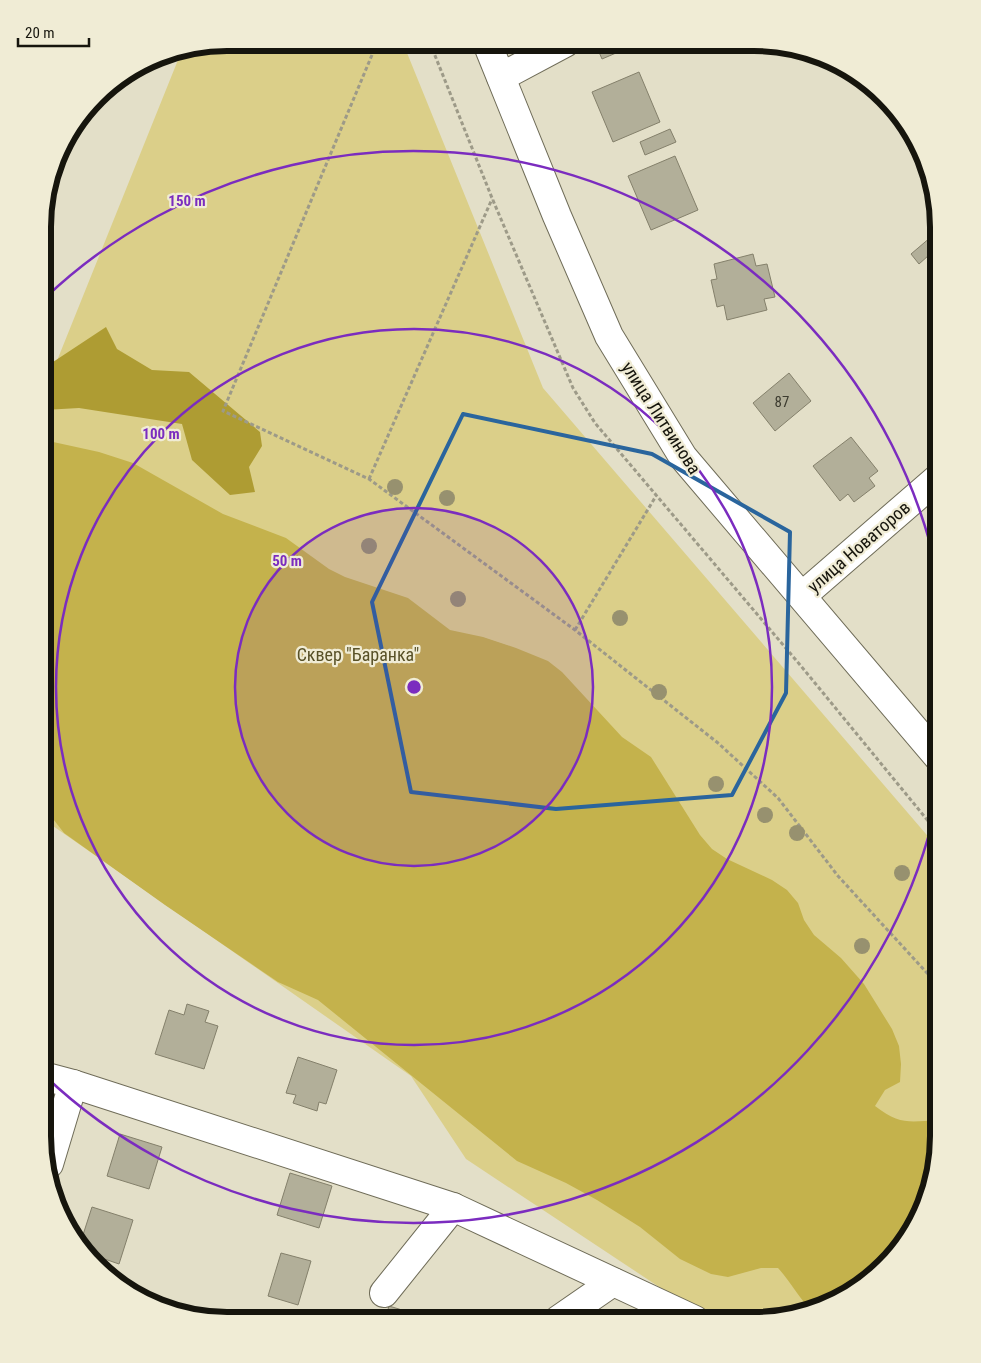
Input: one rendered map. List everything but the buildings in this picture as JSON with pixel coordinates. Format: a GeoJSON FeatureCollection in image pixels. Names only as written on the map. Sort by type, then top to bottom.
{"type":"FeatureCollection","features":[{"type":"Feature","properties":{"kind":"street","name":"улица Литвинова"},"geometry":{"type":"LineString","coordinates":[[491,51],[557,216],[609,336],[683,457],[929,747]]}},
{"type":"Feature","properties":{"kind":"street"},"geometry":{"type":"LineString","coordinates":[[501,76],[550,51]]}},
{"type":"Feature","properties":{"kind":"street","name":"улица Новаторов"},"geometry":{"type":"LineString","coordinates":[[802,596],[930,485]]}},
{"type":"Feature","properties":{"kind":"street"},"geometry":{"type":"LineString","coordinates":[[51,1078],[452,1207],[613,1282],[662,1312]]}},
{"type":"Feature","properties":{"kind":"street"},"geometry":{"type":"LineString","coordinates":[[52,1153],[73,1084]]}},
{"type":"Feature","properties":{"kind":"street"},"geometry":{"type":"LineString","coordinates":[[384,1293],[452,1207]]}},
{"type":"Feature","properties":{"kind":"street"},"geometry":{"type":"LineString","coordinates":[[570,1312],[613,1282]]}},
{"type":"Feature","properties":{"kind":"path"},"geometry":{"type":"LineString","coordinates":[[373,52],[223,411],[369,479],[575,630],[718,743],[778,798],[838,876],[929,975]]}},
{"type":"Feature","properties":{"kind":"path"},"geometry":{"type":"LineString","coordinates":[[369,479],[492,198]]}},
{"type":"Feature","properties":{"kind":"path"},"geometry":{"type":"LineString","coordinates":[[575,630],[656,496]]}},
{"type":"Feature","properties":{"kind":"highlighted area"},"geometry":{"type":"Polygon","coordinates":[[[463,414],[652,454],[790,532],[786,693],[732,795],[556,809],[411,792],[372,602],[463,414]]]}},
{"type":"Feature","properties":{"kind":"green space","name":"Сквер \"Баранка\""},"geometry":{"type":"Polygon","coordinates":[[[215,52],[407,52],[543,388],[929,838],[928,1159],[924,1182],[912,1214],[886,1252],[870,1268],[832,1294],[800,1306],[754,1312],[697,1312],[466,1159],[411,1076],[51,825],[51,376],[179,58],[215,52]]]}},
{"type":"Feature","properties":{"kind":"shaded area"},"geometry":{"type":"Polygon","coordinates":[[[106,327],[117,349],[152,370],[189,372],[260,432],[262,446],[249,467],[255,492],[230,495],[192,460],[182,424],[79,408],[51,410],[51,362],[106,327]]]}},
{"type":"Feature","properties":{"kind":"shaded area"},"geometry":{"type":"Polygon","coordinates":[[[51,442],[99,452],[133,463],[223,514],[286,538],[329,569],[345,577],[408,598],[450,630],[483,637],[516,648],[548,661],[562,672],[622,737],[651,757],[700,835],[712,849],[727,859],[772,880],[787,890],[798,903],[804,920],[814,935],[841,958],[864,984],[892,1029],[899,1046],[901,1064],[900,1082],[885,1090],[875,1106],[891,1116],[905,1121],[929,1120],[929,1148],[924,1182],[912,1214],[886,1252],[870,1268],[832,1294],[806,1304],[778,1268],[761,1268],[728,1277],[711,1274],[680,1259],[640,1227],[597,1200],[566,1183],[517,1161],[318,1000],[278,982],[64,833],[51,816],[51,442]]]}}]}
